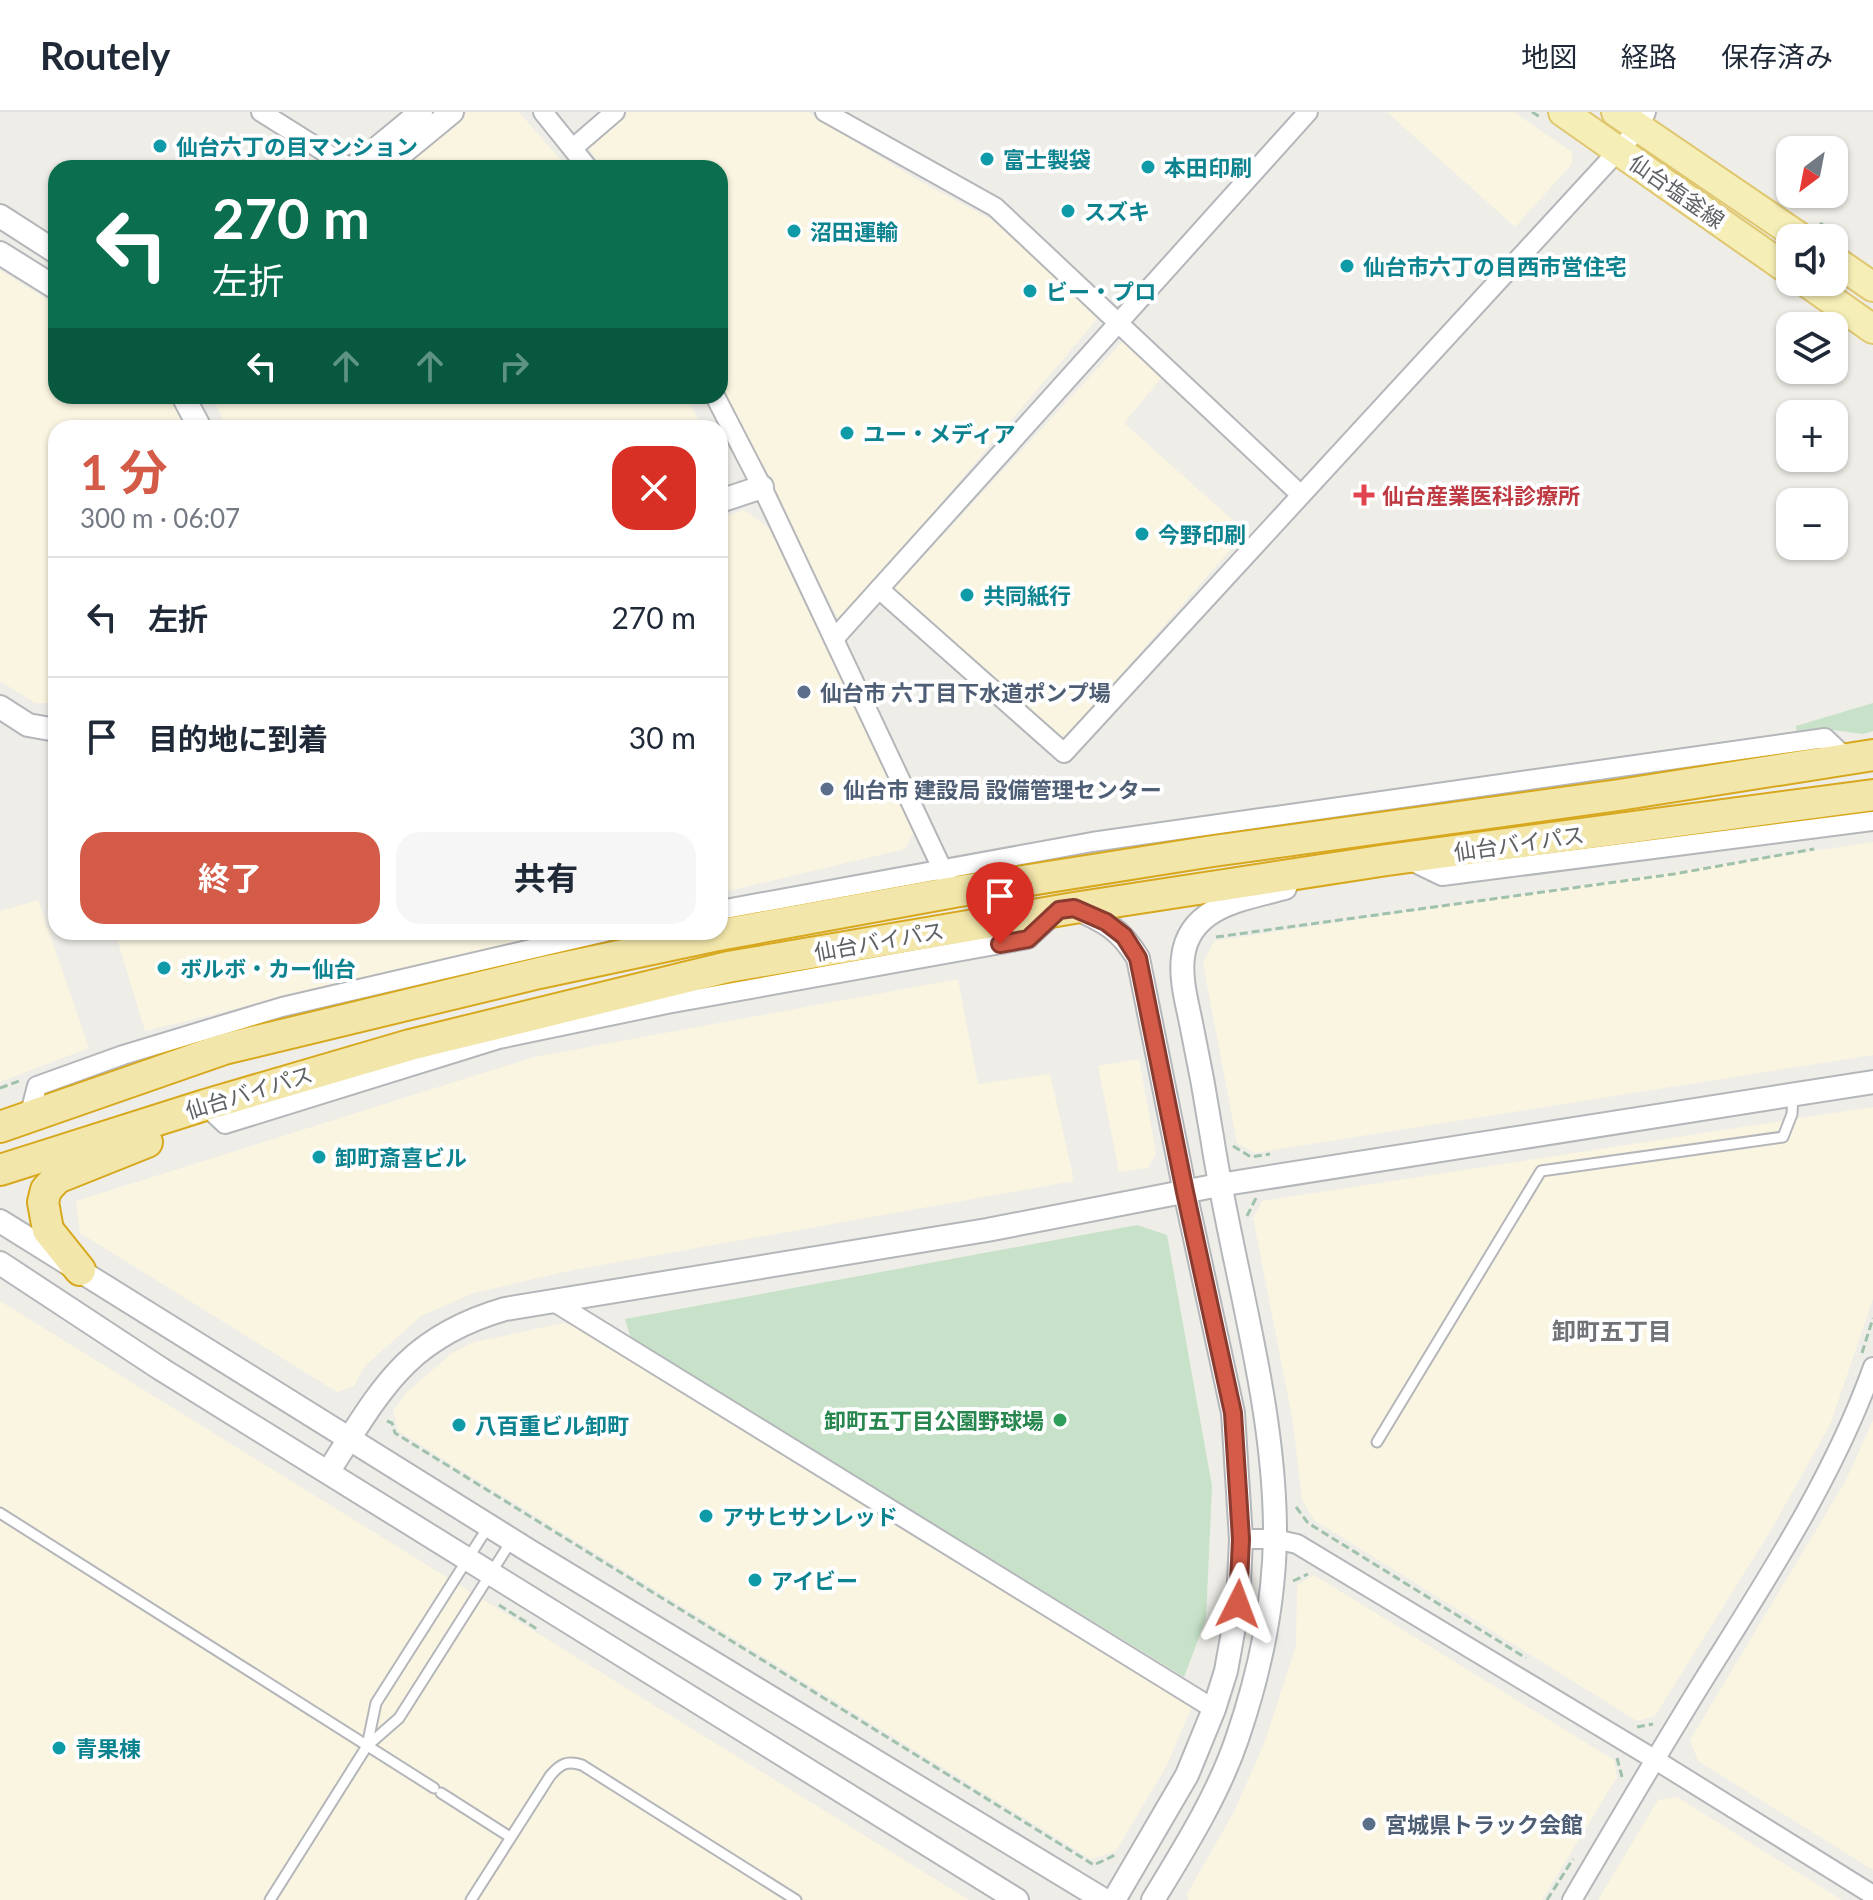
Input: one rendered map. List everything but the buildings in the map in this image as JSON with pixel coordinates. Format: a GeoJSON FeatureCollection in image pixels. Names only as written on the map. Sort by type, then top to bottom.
{"type":"FeatureCollection","features":[{"type":"Feature","properties":{"kind":"highway","name":"仙台バイパス"},"geometry":{"type":"LineString","coordinates":[[728,932],[948,880],[1213,851],[1619,795],[1862,754]]}},
{"type":"Feature","properties":{"kind":"highway","name":"仙台バイパス"},"geometry":{"type":"LineString","coordinates":[[0,1170],[410,1045],[728,967],[1066,909],[1396,859],[1873,795]]}},
{"type":"Feature","properties":{"kind":"highway","name":"仙台バイパス"},"geometry":{"type":"LineString","coordinates":[[0,1127],[224,1049],[539,973],[694,940]]}},
{"type":"Feature","properties":{"kind":"highway"},"geometry":{"type":"LineString","coordinates":[[80,1270],[48,1230],[43,1202],[50,1185],[57,1178],[146,1142],[174,1115]]}},
{"type":"Feature","properties":{"kind":"main road","name":"仙台塩釜線"},"geometry":{"type":"LineString","coordinates":[[1563,112],[1776,261]]}},
{"type":"Feature","properties":{"kind":"main road","name":"仙台塩釜線"},"geometry":{"type":"LineString","coordinates":[[1633,117],[1782,224]]}},
{"type":"Feature","properties":{"kind":"main road"},"geometry":{"type":"LineString","coordinates":[[1848,270],[1873,287]]}},
{"type":"Feature","properties":{"kind":"main road"},"geometry":{"type":"LineString","coordinates":[[1826,296],[1873,329]]}},
{"type":"Feature","properties":{"kind":"street"},"geometry":{"type":"LineString","coordinates":[[261,112],[339,160]]}},
{"type":"Feature","properties":{"kind":"street"},"geometry":{"type":"LineString","coordinates":[[362,160],[421,112]]}},
{"type":"Feature","properties":{"kind":"street"},"geometry":{"type":"LineString","coordinates":[[394,160],[452,112]]}},
{"type":"Feature","properties":{"kind":"street"},"geometry":{"type":"LineString","coordinates":[[543,112],[582,160]]}},
{"type":"Feature","properties":{"kind":"street"},"geometry":{"type":"LineString","coordinates":[[573,148],[615,112]]}},
{"type":"Feature","properties":{"kind":"street"},"geometry":{"type":"LineString","coordinates":[[825,112],[995,207],[1301,495]]}},
{"type":"Feature","properties":{"kind":"street"},"geometry":{"type":"LineString","coordinates":[[834,639],[1308,112]]}},
{"type":"Feature","properties":{"kind":"street"},"geometry":{"type":"LineString","coordinates":[[879,589],[1064,753],[1617,149],[1633,117]]}},
{"type":"Feature","properties":{"kind":"street"},"geometry":{"type":"LineString","coordinates":[[0,216],[48,247]]}},
{"type":"Feature","properties":{"kind":"street"},"geometry":{"type":"LineString","coordinates":[[0,253],[48,283]]}},
{"type":"Feature","properties":{"kind":"street"},"geometry":{"type":"LineString","coordinates":[[728,421],[948,880],[728,909]]}},
{"type":"Feature","properties":{"kind":"street"},"geometry":{"type":"LineString","coordinates":[[728,498],[762,487]]}},
{"type":"Feature","properties":{"kind":"street"},"geometry":{"type":"LineString","coordinates":[[0,707],[28,725],[48,729]]}},
{"type":"Feature","properties":{"kind":"street"},"geometry":{"type":"LineString","coordinates":[[1153,1900],[1216,1788],[1236,1742],[1252,1692],[1269,1610],[1275,1539],[1262,1402],[1219,1185],[1184,975],[1183,957],[1194,928],[1206,915],[1224,904],[1396,859],[1442,876],[1873,821]]}},
{"type":"Feature","properties":{"kind":"street"},"geometry":{"type":"LineString","coordinates":[[1066,909],[1106,922],[1124,936],[1138,958],[1233,1413],[1241,1539],[1238,1604],[1226,1671],[1214,1709],[1187,1775],[1114,1900]]}},
{"type":"Feature","properties":{"kind":"street"},"geometry":{"type":"LineString","coordinates":[[29,1117],[37,1086],[123,1055],[282,1007],[571,940]]}},
{"type":"Feature","properties":{"kind":"street"},"geometry":{"type":"LineString","coordinates":[[328,1472],[367,1409],[406,1360],[439,1335],[472,1319],[505,1309],[987,1230],[1219,1185],[1873,1082]]}},
{"type":"Feature","properties":{"kind":"street"},"geometry":{"type":"LineString","coordinates":[[0,1221],[489,1526],[1104,1900]]}},
{"type":"Feature","properties":{"kind":"street"},"geometry":{"type":"LineString","coordinates":[[0,1263],[161,1369],[1017,1900]]}},
{"type":"Feature","properties":{"kind":"street"},"geometry":{"type":"LineString","coordinates":[[551,1300],[1214,1709]]}},
{"type":"Feature","properties":{"kind":"street"},"geometry":{"type":"LineString","coordinates":[[1572,1900],[1654,1759],[1787,1547],[1853,1421],[1866,1364]]}},
{"type":"Feature","properties":{"kind":"street"},"geometry":{"type":"LineString","coordinates":[[1241,1539],[1275,1539],[1297,1544],[1873,1895]]}},
{"type":"Feature","properties":{"kind":"lane"},"geometry":{"type":"LineString","coordinates":[[1377,1442],[1541,1171],[1783,1137],[1792,1114],[1793,1094]]}},
{"type":"Feature","properties":{"kind":"lane"},"geometry":{"type":"LineString","coordinates":[[0,1513],[510,1837]]}},
{"type":"Feature","properties":{"kind":"lane"},"geometry":{"type":"LineString","coordinates":[[367,1746],[376,1703],[489,1526]]}},
{"type":"Feature","properties":{"kind":"lane"},"geometry":{"type":"LineString","coordinates":[[270,1900],[367,1746],[399,1718],[512,1540]]}},
{"type":"Feature","properties":{"kind":"lane"},"geometry":{"type":"LineString","coordinates":[[471,1900],[558,1767],[571,1761],[796,1900]]}},
{"type":"Feature","properties":{"kind":"path"},"geometry":{"type":"LineString","coordinates":[[1214,937],[1674,874],[1827,846]]}},
{"type":"Feature","properties":{"kind":"path"},"geometry":{"type":"LineString","coordinates":[[1232,1146],[1251,1157],[1279,1153]]}},
{"type":"Feature","properties":{"kind":"path"},"geometry":{"type":"LineString","coordinates":[[1247,1216],[1257,1198]]}},
{"type":"Feature","properties":{"kind":"path"},"geometry":{"type":"LineString","coordinates":[[1866,1364],[1873,1318]]}},
{"type":"Feature","properties":{"kind":"path"},"geometry":{"type":"LineString","coordinates":[[389,1412],[395,1433],[1093,1867],[1118,1854],[1122,1856]]}},
{"type":"Feature","properties":{"kind":"path"},"geometry":{"type":"LineString","coordinates":[[385,1419],[392,1423]]}},
{"type":"Feature","properties":{"kind":"path"},"geometry":{"type":"LineString","coordinates":[[1294,1504],[1308,1523],[1536,1665]]}},
{"type":"Feature","properties":{"kind":"path"},"geometry":{"type":"LineString","coordinates":[[1292,1581],[1315,1570]]}},
{"type":"Feature","properties":{"kind":"path"},"geometry":{"type":"LineString","coordinates":[[1636,1727],[1657,1723]]}},
{"type":"Feature","properties":{"kind":"path"},"geometry":{"type":"LineString","coordinates":[[1618,1758],[1622,1779]]}},
{"type":"Feature","properties":{"kind":"path"},"geometry":{"type":"LineString","coordinates":[[1547,1900],[1572,1860]]}},
{"type":"Feature","properties":{"kind":"shaded area"},"geometry":{"type":"Polygon","coordinates":[[[467,112],[519,112],[561,160],[410,160],[467,112]]]}},
{"type":"Feature","properties":{"kind":"shaded area"},"geometry":{"type":"Polygon","coordinates":[[[620,112],[808,112],[914,178],[994,221],[1098,318],[840,622],[724,404],[728,404],[728,160],[596,160],[586,142],[620,112]]]}},
{"type":"Feature","properties":{"kind":"shaded area"},"geometry":{"type":"Polygon","coordinates":[[[1387,112],[1514,112],[1572,152],[1572,164],[1515,227],[1387,112]]]}},
{"type":"Feature","properties":{"kind":"shaded area"},"geometry":{"type":"Polygon","coordinates":[[[0,270],[48,300],[48,404],[173,404],[181,420],[48,420],[48,703],[35,703],[0,681],[0,270]]]}},
{"type":"Feature","properties":{"kind":"shaded area"},"geometry":{"type":"Polygon","coordinates":[[[1124,340],[1163,376],[1124,423],[1246,532],[1068,735],[1056,737],[894,588],[1124,340]]]}},
{"type":"Feature","properties":{"kind":"shaded area"},"geometry":{"type":"Polygon","coordinates":[[[216,404],[691,404],[698,420],[223,420],[216,404]]]}},
{"type":"Feature","properties":{"kind":"shaded area"},"geometry":{"type":"Polygon","coordinates":[[[744,510],[772,530],[914,832],[905,849],[728,891],[728,515],[744,510]]]}},
{"type":"Feature","properties":{"kind":"shaded area"},"geometry":{"type":"Polygon","coordinates":[[[1873,842],[1873,1055],[1255,1153],[1237,1143],[1203,963],[1214,941],[1873,842]]]}},
{"type":"Feature","properties":{"kind":"shaded area"},"geometry":{"type":"Polygon","coordinates":[[[38,900],[48,929],[48,940],[52,940],[89,1048],[0,1082],[0,911],[38,900]]]}},
{"type":"Feature","properties":{"kind":"shaded area"},"geometry":{"type":"Polygon","coordinates":[[[117,940],[524,940],[145,1031],[117,940]]]}},
{"type":"Feature","properties":{"kind":"shaded area"},"geometry":{"type":"Polygon","coordinates":[[[958,979],[978,1084],[1050,1074],[1074,1181],[573,1270],[474,1293],[421,1316],[365,1366],[354,1386],[337,1392],[80,1233],[76,1201],[534,1057],[958,979]]]}},
{"type":"Feature","properties":{"kind":"shaded area"},"geometry":{"type":"Polygon","coordinates":[[[1139,1059],[1156,1153],[1148,1168],[1119,1172],[1098,1066],[1139,1059]]]}},
{"type":"Feature","properties":{"kind":"shaded area"},"geometry":{"type":"Polygon","coordinates":[[[1873,1107],[1873,1299],[1830,1425],[1771,1530],[1655,1716],[1637,1721],[1314,1520],[1302,1500],[1293,1422],[1253,1218],[1262,1201],[1873,1107]]]}},
{"type":"Feature","properties":{"kind":"shaded area"},"geometry":{"type":"Polygon","coordinates":[[[0,1301],[969,1900],[0,1900],[0,1301]]]}},
{"type":"Feature","properties":{"kind":"shaded area"},"geometry":{"type":"Polygon","coordinates":[[[564,1323],[581,1329],[1192,1706],[1167,1765],[1116,1851],[1091,1859],[398,1431],[393,1411],[407,1392],[452,1353],[474,1342],[564,1323]]]}},
{"type":"Feature","properties":{"kind":"shaded area"},"geometry":{"type":"Polygon","coordinates":[[[1873,1420],[1873,1870],[1698,1761],[1690,1740],[1846,1480],[1873,1420]]]}},
{"type":"Feature","properties":{"kind":"shaded area"},"geometry":{"type":"Polygon","coordinates":[[[1314,1575],[1614,1760],[1617,1777],[1542,1900],[1188,1900],[1187,1894],[1235,1810],[1265,1741],[1296,1646],[1297,1585],[1314,1575]]]}},
{"type":"Feature","properties":{"kind":"shaded area"},"geometry":{"type":"Polygon","coordinates":[[[1677,1797],[1842,1900],[1598,1900],[1658,1800],[1677,1797]]]}},
{"type":"Feature","properties":{"kind":"green space"},"geometry":{"type":"Polygon","coordinates":[[[1873,703],[1873,731],[1863,734],[1825,729],[1797,735],[1796,726],[1873,703]]]}},
{"type":"Feature","properties":{"kind":"green space"},"geometry":{"type":"Polygon","coordinates":[[[1137,1225],[1167,1235],[1212,1486],[1206,1619],[1184,1677],[631,1339],[625,1319],[1137,1225]]]}},
{"type":"Feature","properties":{"kind":"place","name":"仙台六丁の目マンション"},"geometry":{"type":"Point","coordinates":[160,146]}},
{"type":"Feature","properties":{"kind":"place","name":"富士製袋"},"geometry":{"type":"Point","coordinates":[987,159]}},
{"type":"Feature","properties":{"kind":"place","name":"本田印刷"},"geometry":{"type":"Point","coordinates":[1148,167]}},
{"type":"Feature","properties":{"kind":"place","name":"スズキ"},"geometry":{"type":"Point","coordinates":[1068,211]}},
{"type":"Feature","properties":{"kind":"place","name":"沼田運輸"},"geometry":{"type":"Point","coordinates":[794,231]}},
{"type":"Feature","properties":{"kind":"place","name":"仙台市六丁の目西市営住宅"},"geometry":{"type":"Point","coordinates":[1347,266]}},
{"type":"Feature","properties":{"kind":"place","name":"ビー・プロ"},"geometry":{"type":"Point","coordinates":[1030,291]}},
{"type":"Feature","properties":{"kind":"place","name":"ユー・メディア"},"geometry":{"type":"Point","coordinates":[847,433]}},
{"type":"Feature","properties":{"kind":"place","name":"仙台産業医科診療所"},"geometry":{"type":"Point","coordinates":[1364,495]}},
{"type":"Feature","properties":{"kind":"place","name":"今野印刷"},"geometry":{"type":"Point","coordinates":[1142,534]}},
{"type":"Feature","properties":{"kind":"place","name":"共同紙行"},"geometry":{"type":"Point","coordinates":[967,595]}},
{"type":"Feature","properties":{"kind":"place","name":"仙台市 六丁目下水道ポンプ場"},"geometry":{"type":"Point","coordinates":[804,692]}},
{"type":"Feature","properties":{"kind":"place","name":"仙台市 建設局 設備管理センター"},"geometry":{"type":"Point","coordinates":[827,789]}},
{"type":"Feature","properties":{"kind":"place","name":"ボルボ・カー仙台"},"geometry":{"type":"Point","coordinates":[164,968]}},
{"type":"Feature","properties":{"kind":"place","name":"卸町斎喜ビル"},"geometry":{"type":"Point","coordinates":[319,1157]}},
{"type":"Feature","properties":{"kind":"place","name":"卸町五丁目公園野球場"},"geometry":{"type":"Point","coordinates":[1060,1420]}},
{"type":"Feature","properties":{"kind":"place","name":"八百重ビル卸町"},"geometry":{"type":"Point","coordinates":[459,1425]}},
{"type":"Feature","properties":{"kind":"place","name":"アサヒサンレッド"},"geometry":{"type":"Point","coordinates":[706,1516]}},
{"type":"Feature","properties":{"kind":"place","name":"アイビー"},"geometry":{"type":"Point","coordinates":[755,1580]}},
{"type":"Feature","properties":{"kind":"place","name":"青果棟"},"geometry":{"type":"Point","coordinates":[59,1748]}},
{"type":"Feature","properties":{"kind":"place","name":"宮城県トラック会館"},"geometry":{"type":"Point","coordinates":[1369,1824]}},
{"type":"Feature","properties":{"kind":"district","name":"卸町五丁目"},"geometry":{"type":"Point","coordinates":[1612,1330]}},
{"type":"Feature","properties":{"kind":"route"},"geometry":{"type":"LineString","coordinates":[[1000,944],[1028,939],[1059,910],[1074,908],[1106,922],[1124,936],[1138,958],[1233,1413],[1240,1485],[1238,1604]]}}]}
